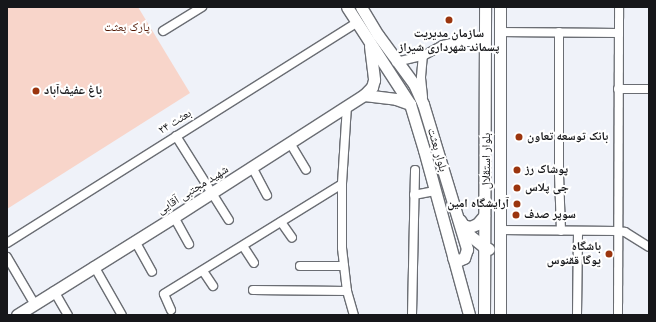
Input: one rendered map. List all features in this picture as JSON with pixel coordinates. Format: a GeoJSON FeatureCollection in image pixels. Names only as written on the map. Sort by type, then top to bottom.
{"type":"FeatureCollection","features":[{"type":"Feature","properties":{"kind":"main road","name":"بلوار بعثت"},"geometry":{"type":"LineString","coordinates":[[347,7],[410,104],[469,315]]}},
{"type":"Feature","properties":{"kind":"main road","name":"بلوار بعثت"},"geometry":{"type":"LineString","coordinates":[[361,7],[396,62],[414,84],[423,104],[468,249],[464,258],[459,260],[454,258]]}},
{"type":"Feature","properties":{"kind":"main road","name":"بلوار استقلال"},"geometry":{"type":"LineString","coordinates":[[484,315],[485,7]]}},
{"type":"Feature","properties":{"kind":"main road","name":"بلوار استقلال"},"geometry":{"type":"LineString","coordinates":[[500,7],[500,315]]}},
{"type":"Feature","properties":{"kind":"main road"},"geometry":{"type":"LineString","coordinates":[[364,95],[372,87],[374,80],[370,44]]}},
{"type":"Feature","properties":{"kind":"main road"},"geometry":{"type":"LineString","coordinates":[[364,95],[396,99],[410,104]]}},
{"type":"Feature","properties":{"kind":"main road","name":"شهید مجتبی آقایی"},"geometry":{"type":"LineString","coordinates":[[17,315],[212,193],[364,95]]}},
{"type":"Feature","properties":{"kind":"main road"},"geometry":{"type":"LineString","coordinates":[[457,217],[463,225],[470,227],[477,224],[484,216]]}},
{"type":"Feature","properties":{"kind":"main road"},"geometry":{"type":"LineString","coordinates":[[462,229],[484,247],[499,252]]}},
{"type":"Feature","properties":{"kind":"main road","name":"شهید مجتبی آقایی"},"geometry":{"type":"LineString","coordinates":[[24,315],[34,303]]}},
{"type":"Feature","properties":{"kind":"street"},"geometry":{"type":"LineString","coordinates":[[163,31],[202,7]]}},
{"type":"Feature","properties":{"kind":"street"},"geometry":{"type":"LineString","coordinates":[[618,315],[619,7]]}},
{"type":"Feature","properties":{"kind":"street","name":"بعثت ۲۴"},"geometry":{"type":"LineString","coordinates":[[7,243],[357,23]]}},
{"type":"Feature","properties":{"kind":"street"},"geometry":{"type":"LineString","coordinates":[[500,32],[619,33]]}},
{"type":"Feature","properties":{"kind":"street"},"geometry":{"type":"LineString","coordinates":[[559,32],[559,174],[561,231]]}},
{"type":"Feature","properties":{"kind":"street"},"geometry":{"type":"LineString","coordinates":[[396,62],[423,56],[443,45],[455,42],[484,42]]}},
{"type":"Feature","properties":{"kind":"street"},"geometry":{"type":"LineString","coordinates":[[423,56],[421,77],[423,104]]}},
{"type":"Feature","properties":{"kind":"street"},"geometry":{"type":"LineString","coordinates":[[618,89],[649,89]]}},
{"type":"Feature","properties":{"kind":"street"},"geometry":{"type":"LineString","coordinates":[[347,106],[342,184],[342,248],[347,291],[354,315]]}},
{"type":"Feature","properties":{"kind":"street"},"geometry":{"type":"LineString","coordinates":[[176,136],[229,220]]}},
{"type":"Feature","properties":{"kind":"street"},"geometry":{"type":"LineString","coordinates":[[290,143],[306,170]]}},
{"type":"Feature","properties":{"kind":"street"},"geometry":{"type":"LineString","coordinates":[[252,167],[267,195]]}},
{"type":"Feature","properties":{"kind":"street"},"geometry":{"type":"LineString","coordinates":[[412,315],[414,170]]}},
{"type":"Feature","properties":{"kind":"street"},"geometry":{"type":"LineString","coordinates":[[171,310],[164,294],[342,184]]}},
{"type":"Feature","properties":{"kind":"street"},"geometry":{"type":"LineString","coordinates":[[414,195],[435,191]]}},
{"type":"Feature","properties":{"kind":"street"},"geometry":{"type":"LineString","coordinates":[[174,217],[188,244]]}},
{"type":"Feature","properties":{"kind":"street"},"geometry":{"type":"LineString","coordinates":[[281,222],[292,238]]}},
{"type":"Feature","properties":{"kind":"street"},"geometry":{"type":"LineString","coordinates":[[500,230],[618,231],[625,232],[649,247]]}},
{"type":"Feature","properties":{"kind":"street"},"geometry":{"type":"LineString","coordinates":[[577,315],[578,231]]}},
{"type":"Feature","properties":{"kind":"street"},"geometry":{"type":"LineString","coordinates":[[135,241],[152,272]]}},
{"type":"Feature","properties":{"kind":"street"},"geometry":{"type":"LineString","coordinates":[[243,246],[254,263]]}},
{"type":"Feature","properties":{"kind":"street"},"geometry":{"type":"LineString","coordinates":[[7,257],[34,303]]}},
{"type":"Feature","properties":{"kind":"street"},"geometry":{"type":"LineString","coordinates":[[94,266],[122,315]]}},
{"type":"Feature","properties":{"kind":"street"},"geometry":{"type":"LineString","coordinates":[[300,266],[344,266]]}},
{"type":"Feature","properties":{"kind":"street"},"geometry":{"type":"LineString","coordinates":[[203,271],[213,286]]}},
{"type":"Feature","properties":{"kind":"street"},"geometry":{"type":"LineString","coordinates":[[253,290],[347,291]]}},
{"type":"Feature","properties":{"kind":"street"},"geometry":{"type":"LineString","coordinates":[[54,291],[67,314]]}},
{"type":"Feature","properties":{"kind":"green space","name":"پارک بعثت"},"geometry":{"type":"Polygon","coordinates":[[[7,7],[138,7],[190,93],[7,209],[7,7]]]}},
{"type":"Feature","properties":{"kind":"place","name":"سازمان مدیریت پسماند شهرداری شیراز"},"geometry":{"type":"Point","coordinates":[449,20]}},
{"type":"Feature","properties":{"kind":"place","name":"باغ عفیف‌آباد"},"geometry":{"type":"Point","coordinates":[36,91]}},
{"type":"Feature","properties":{"kind":"place","name":"بانک توسعه تعاون"},"geometry":{"type":"Point","coordinates":[519,137]}},
{"type":"Feature","properties":{"kind":"place","name":"پوشاک رز"},"geometry":{"type":"Point","coordinates":[517,170]}},
{"type":"Feature","properties":{"kind":"place","name":"جی پلاس"},"geometry":{"type":"Point","coordinates":[517,188]}},
{"type":"Feature","properties":{"kind":"place","name":"آرایشگاه امین"},"geometry":{"type":"Point","coordinates":[517,204]}},
{"type":"Feature","properties":{"kind":"place","name":"سوپر صدف"},"geometry":{"type":"Point","coordinates":[516,215]}},
{"type":"Feature","properties":{"kind":"place","name":"باشگاه یوگا ققنوس"},"geometry":{"type":"Point","coordinates":[609,254]}}]}
